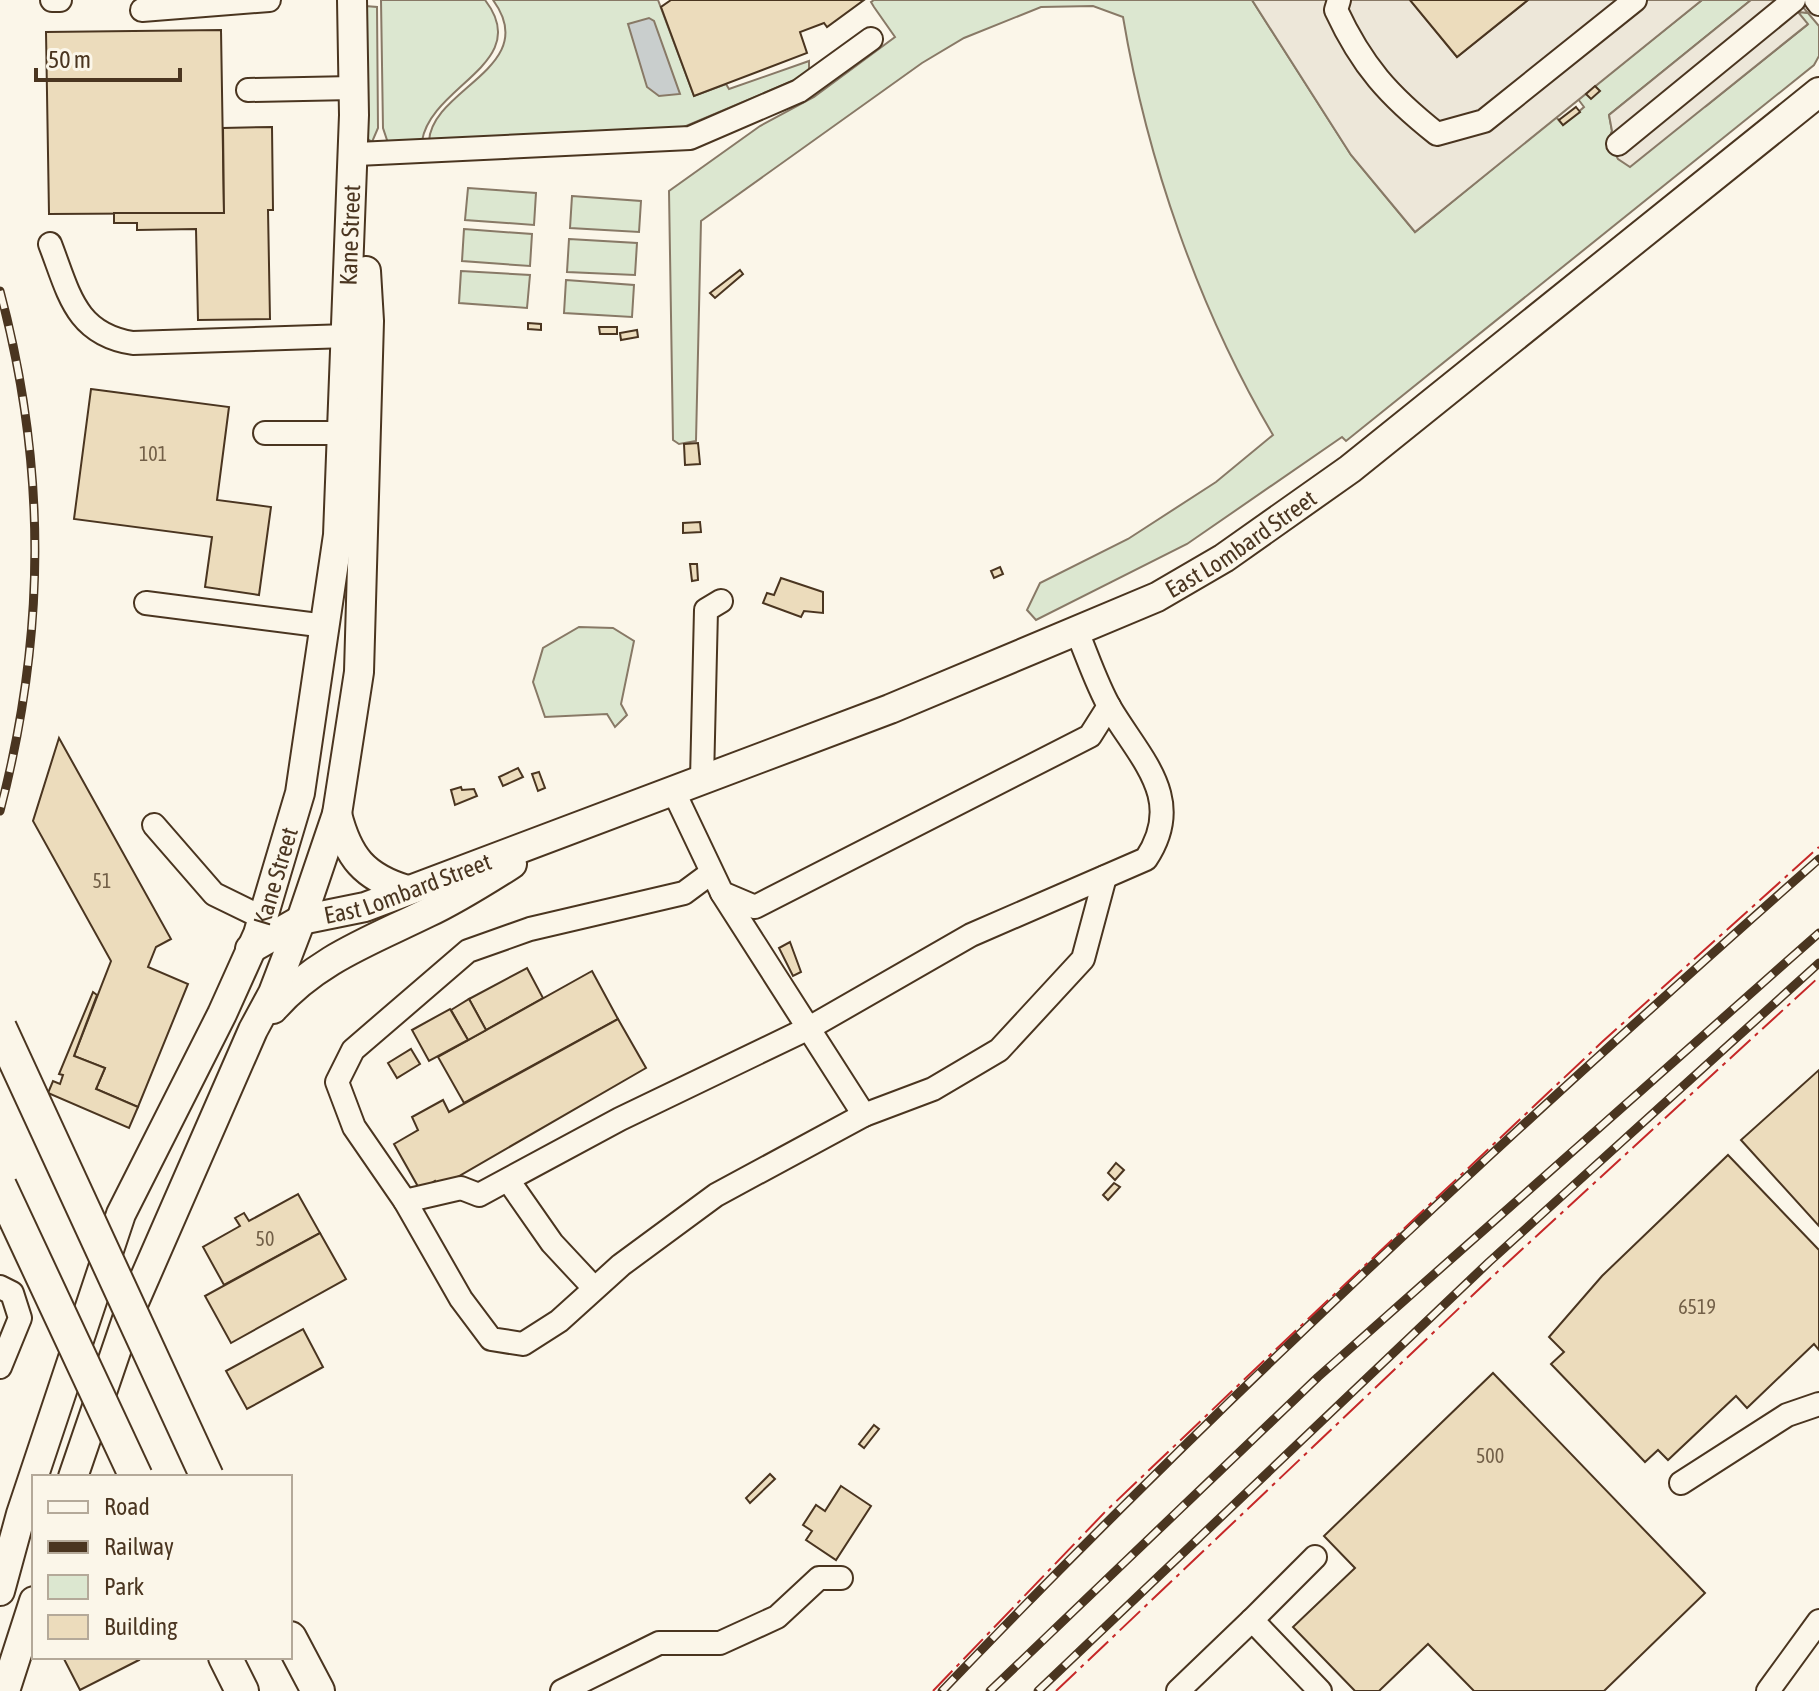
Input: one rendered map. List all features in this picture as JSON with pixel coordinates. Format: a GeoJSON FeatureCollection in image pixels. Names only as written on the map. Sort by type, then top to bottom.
{"type":"FeatureCollection","features":[{"type":"Feature","properties":{"kind":"highway"},"geometry":{"type":"LineString","coordinates":[[0,1028],[206,1475]]}},
{"type":"Feature","properties":{"kind":"highway"},"geometry":{"type":"LineString","coordinates":[[0,1186],[135,1475]]}},
{"type":"Feature","properties":{"kind":"highway"},"geometry":{"type":"LineString","coordinates":[[292,1642],[318,1691]]}},
{"type":"Feature","properties":{"kind":"highway"},"geometry":{"type":"LineString","coordinates":[[226,1659],[242,1691]]}},
{"type":"Feature","properties":{"kind":"main road","name":"Kane Street"},"geometry":{"type":"LineString","coordinates":[[74,1475],[128,1316],[253,1030],[273,993],[337,814],[359,672],[365,540],[369,321],[354,101],[352,0]]}},
{"type":"Feature","properties":{"kind":"main road","name":"East Lombard Street"},"geometry":{"type":"LineString","coordinates":[[250,949],[301,920],[365,907],[1078,634],[1157,597],[1224,558],[1350,469],[1819,92]]}},
{"type":"Feature","properties":{"kind":"main road","name":"Kane Street"},"geometry":{"type":"LineString","coordinates":[[34,1475],[121,1214],[222,1014],[250,949],[263,918],[300,793],[338,535],[348,336],[354,101]]}},
{"type":"Feature","properties":{"kind":"main road"},"geometry":{"type":"LineString","coordinates":[[337,814],[349,850],[364,869],[379,882],[407,890]]}},
{"type":"Feature","properties":{"kind":"main road","name":"East Lombard Street"},"geometry":{"type":"LineString","coordinates":[[381,935],[453,899],[565,830]]}},
{"type":"Feature","properties":{"kind":"main road"},"geometry":{"type":"LineString","coordinates":[[273,884],[301,920],[320,938],[336,944],[381,935]]}},
{"type":"Feature","properties":{"kind":"main road"},"geometry":{"type":"LineString","coordinates":[[253,1030],[296,982],[381,935]]}},
{"type":"Feature","properties":{"kind":"main road","name":"Kane Street"},"geometry":{"type":"LineString","coordinates":[[0,1591],[32,1481]]}},
{"type":"Feature","properties":{"kind":"main road"},"geometry":{"type":"LineString","coordinates":[[5,1691],[32,1607]]}},
{"type":"Feature","properties":{"kind":"street"},"geometry":{"type":"LineString","coordinates":[[52,0],[60,0]]}},
{"type":"Feature","properties":{"kind":"street"},"geometry":{"type":"LineString","coordinates":[[142,10],[269,0]]}},
{"type":"Feature","properties":{"kind":"street"},"geometry":{"type":"LineString","coordinates":[[1339,0],[1336,10],[1351,42],[1391,97],[1437,134],[1484,121],[1635,0]]}},
{"type":"Feature","properties":{"kind":"street"},"geometry":{"type":"LineString","coordinates":[[1618,144],[1794,0]]}},
{"type":"Feature","properties":{"kind":"street"},"geometry":{"type":"LineString","coordinates":[[357,154],[690,138],[799,91],[871,39]]}},
{"type":"Feature","properties":{"kind":"street"},"geometry":{"type":"LineString","coordinates":[[248,90],[354,101]]}},
{"type":"Feature","properties":{"kind":"street"},"geometry":{"type":"LineString","coordinates":[[50,244],[73,303],[100,335],[114,340],[133,343],[348,336]]}},
{"type":"Feature","properties":{"kind":"street"},"geometry":{"type":"LineString","coordinates":[[265,433],[343,433]]}},
{"type":"Feature","properties":{"kind":"street"},"geometry":{"type":"LineString","coordinates":[[702,779],[706,610],[721,601]]}},
{"type":"Feature","properties":{"kind":"street"},"geometry":{"type":"LineString","coordinates":[[146,603],[326,626]]}},
{"type":"Feature","properties":{"kind":"street"},"geometry":{"type":"LineString","coordinates":[[405,1201],[461,1188],[479,1195],[620,1119],[809,1028],[971,935],[1146,859],[1160,839],[1164,805],[1150,769],[1109,706],[1078,634]]}},
{"type":"Feature","properties":{"kind":"street"},"geometry":{"type":"LineString","coordinates":[[712,875],[755,907],[1090,736],[1109,706]]}},
{"type":"Feature","properties":{"kind":"street"},"geometry":{"type":"LineString","coordinates":[[673,790],[712,875],[864,1115]]}},
{"type":"Feature","properties":{"kind":"street"},"geometry":{"type":"LineString","coordinates":[[154,825],[214,894],[263,918]]}},
{"type":"Feature","properties":{"kind":"street"},"geometry":{"type":"LineString","coordinates":[[712,875],[684,893],[530,929],[468,951],[353,1050],[337,1082],[354,1127],[405,1201],[461,1299],[491,1339],[523,1344],[559,1321],[621,1265],[716,1195],[864,1115],[933,1089],[999,1050],[1083,959],[1105,877]]}},
{"type":"Feature","properties":{"kind":"street"},"geometry":{"type":"LineString","coordinates":[[508,1180],[552,1243],[594,1288]]}},
{"type":"Feature","properties":{"kind":"street"},"geometry":{"type":"LineString","coordinates":[[0,1287],[12,1293],[20,1318],[0,1367]]}},
{"type":"Feature","properties":{"kind":"street"},"geometry":{"type":"LineString","coordinates":[[1681,1483],[1787,1415],[1818,1408]]}},
{"type":"Feature","properties":{"kind":"street"},"geometry":{"type":"LineString","coordinates":[[1178,1691],[1315,1557]]}},
{"type":"Feature","properties":{"kind":"street"},"geometry":{"type":"LineString","coordinates":[[562,1691],[659,1643],[720,1643],[777,1617],[819,1578],[841,1578]]}},
{"type":"Feature","properties":{"kind":"street"},"geometry":{"type":"LineString","coordinates":[[1252,1620],[1320,1691]]}},
{"type":"Feature","properties":{"kind":"street"},"geometry":{"type":"LineString","coordinates":[[1768,1691],[1819,1621]]}},
{"type":"Feature","properties":{"kind":"green space"},"geometry":{"type":"Polygon","coordinates":[[[381,0],[485,0],[497,22],[497,41],[489,58],[429,121],[422,141],[388,143],[383,128],[381,0]]]}},
{"type":"Feature","properties":{"kind":"green space"},"geometry":{"type":"Polygon","coordinates":[[[493,0],[658,0],[694,96],[726,84],[729,89],[809,61],[809,69],[802,77],[679,129],[429,141],[435,122],[447,106],[495,60],[504,43],[504,23],[493,0]]]}},
{"type":"Feature","properties":{"kind":"green space"},"geometry":{"type":"Polygon","coordinates":[[[1252,0],[1351,155],[1415,232],[1556,117],[1563,125],[1584,107],[1578,99],[1702,0],[1751,0],[1609,115],[1612,131],[1608,141],[1706,106],[1807,25],[1797,11],[1808,13],[1819,26],[1819,56],[1814,65],[1346,441],[1342,437],[1187,544],[1036,620],[1027,610],[1040,583],[1128,539],[1216,482],[1273,435],[1222,337],[1179,233],[1146,125],[1123,17],[1093,6],[1041,7],[964,38],[922,63],[701,221],[696,441],[679,444],[673,440],[669,191],[760,126],[814,97],[895,37],[871,2],[1252,0]]]}},
{"type":"Feature","properties":{"kind":"green space"},"geometry":{"type":"Polygon","coordinates":[[[365,6],[377,7],[378,128],[372,142],[368,139],[367,126],[365,6]]]}},
{"type":"Feature","properties":{"kind":"green space"},"geometry":{"type":"Polygon","coordinates":[[[468,188],[536,193],[534,225],[465,220],[468,188]]]}},
{"type":"Feature","properties":{"kind":"green space"},"geometry":{"type":"Polygon","coordinates":[[[572,196],[641,201],[639,232],[570,228],[572,196]]]}},
{"type":"Feature","properties":{"kind":"green space"},"geometry":{"type":"Polygon","coordinates":[[[464,229],[532,234],[530,266],[462,261],[464,229]]]}},
{"type":"Feature","properties":{"kind":"green space"},"geometry":{"type":"Polygon","coordinates":[[[569,239],[637,243],[635,275],[567,272],[569,239]]]}},
{"type":"Feature","properties":{"kind":"green space"},"geometry":{"type":"Polygon","coordinates":[[[461,271],[530,275],[527,308],[459,303],[461,271]]]}},
{"type":"Feature","properties":{"kind":"green space"},"geometry":{"type":"Polygon","coordinates":[[[566,280],[634,285],[632,317],[564,313],[566,280]]]}},
{"type":"Feature","properties":{"kind":"green space"},"geometry":{"type":"Polygon","coordinates":[[[579,627],[613,628],[634,641],[621,704],[627,715],[615,727],[607,714],[545,717],[533,682],[543,648],[579,627]]]}},
{"type":"Feature","properties":{"kind":"shaded area"},"geometry":{"type":"Polygon","coordinates":[[[1252,0],[1410,0],[1457,57],[1528,0],[1702,0],[1415,232],[1351,155],[1252,0]]]}},
{"type":"Feature","properties":{"kind":"shaded area"},"geometry":{"type":"Polygon","coordinates":[[[1751,0],[1797,0],[1808,13],[1798,12],[1808,24],[1630,167],[1618,159],[1608,141],[1612,131],[1609,115],[1751,0]]]}},
{"type":"Feature","properties":{"kind":"shaded area"},"geometry":{"type":"Polygon","coordinates":[[[649,18],[654,21],[680,94],[659,96],[647,87],[628,24],[649,18]]]}},
{"type":"Feature","properties":{"kind":"building"},"geometry":{"type":"Polygon","coordinates":[[[671,0],[864,0],[827,27],[824,23],[800,32],[807,53],[694,96],[661,7],[671,0]]]}},
{"type":"Feature","properties":{"kind":"building"},"geometry":{"type":"Polygon","coordinates":[[[1410,0],[1528,0],[1457,57],[1410,0]]]}},
{"type":"Feature","properties":{"kind":"building"},"geometry":{"type":"Polygon","coordinates":[[[221,30],[224,213],[49,214],[46,32],[221,30]]]}},
{"type":"Feature","properties":{"kind":"building"},"geometry":{"type":"Polygon","coordinates":[[[1595,86],[1600,91],[1591,99],[1586,94],[1595,86]]]}},
{"type":"Feature","properties":{"kind":"building"},"geometry":{"type":"Polygon","coordinates":[[[1576,107],[1580,112],[1563,125],[1559,120],[1576,107]]]}},
{"type":"Feature","properties":{"kind":"building"},"geometry":{"type":"Polygon","coordinates":[[[272,127],[273,210],[268,210],[270,319],[198,320],[196,229],[137,230],[137,223],[114,223],[114,213],[224,213],[223,128],[272,127]]]}},
{"type":"Feature","properties":{"kind":"building"},"geometry":{"type":"Polygon","coordinates":[[[740,270],[743,274],[715,298],[710,293],[740,270]]]}},
{"type":"Feature","properties":{"kind":"building"},"geometry":{"type":"Polygon","coordinates":[[[528,323],[541,324],[541,330],[528,329],[528,323]]]}},
{"type":"Feature","properties":{"kind":"building"},"geometry":{"type":"Polygon","coordinates":[[[599,327],[617,327],[617,334],[600,334],[599,327]]]}},
{"type":"Feature","properties":{"kind":"building"},"geometry":{"type":"Polygon","coordinates":[[[637,330],[638,337],[621,340],[620,333],[637,330]]]}},
{"type":"Feature","properties":{"kind":"building"},"geometry":{"type":"Polygon","coordinates":[[[91,389],[229,407],[217,500],[271,507],[259,595],[205,587],[212,537],[74,519],[91,389]]]}},
{"type":"Feature","properties":{"kind":"building"},"geometry":{"type":"Polygon","coordinates":[[[698,443],[700,464],[685,465],[684,444],[698,443]]]}},
{"type":"Feature","properties":{"kind":"building"},"geometry":{"type":"Polygon","coordinates":[[[700,522],[701,532],[683,533],[683,523],[700,522]]]}},
{"type":"Feature","properties":{"kind":"building"},"geometry":{"type":"Polygon","coordinates":[[[690,564],[697,564],[698,580],[692,581],[690,564]]]}},
{"type":"Feature","properties":{"kind":"building"},"geometry":{"type":"Polygon","coordinates":[[[1000,567],[1003,574],[994,578],[991,571],[1000,567]]]}},
{"type":"Feature","properties":{"kind":"building"},"geometry":{"type":"Polygon","coordinates":[[[781,578],[823,592],[823,613],[804,611],[801,617],[763,603],[767,593],[774,595],[781,578]]]}},
{"type":"Feature","properties":{"kind":"building"},"geometry":{"type":"Polygon","coordinates":[[[59,738],[171,939],[156,947],[148,967],[188,984],[138,1107],[96,1089],[105,1068],[74,1056],[111,961],[33,821],[59,738]]]}},
{"type":"Feature","properties":{"kind":"building"},"geometry":{"type":"Polygon","coordinates":[[[518,768],[523,777],[503,786],[499,777],[518,768]]]}},
{"type":"Feature","properties":{"kind":"building"},"geometry":{"type":"Polygon","coordinates":[[[539,772],[545,788],[538,791],[532,774],[539,772]]]}},
{"type":"Feature","properties":{"kind":"building"},"geometry":{"type":"Polygon","coordinates":[[[461,787],[462,790],[474,789],[477,796],[455,805],[451,790],[461,787]]]}},
{"type":"Feature","properties":{"kind":"building"},"geometry":{"type":"Polygon","coordinates":[[[790,942],[801,972],[793,976],[779,948],[790,942]]]}},
{"type":"Feature","properties":{"kind":"building"},"geometry":{"type":"Polygon","coordinates":[[[527,968],[543,998],[486,1030],[469,999],[527,968]]]}},
{"type":"Feature","properties":{"kind":"building"},"geometry":{"type":"Polygon","coordinates":[[[592,971],[618,1019],[464,1103],[438,1057],[592,971]]]}},
{"type":"Feature","properties":{"kind":"building"},"geometry":{"type":"Polygon","coordinates":[[[93,992],[97,995],[74,1056],[105,1068],[96,1089],[138,1107],[129,1128],[48,1093],[53,1081],[60,1084],[63,1075],[59,1074],[93,992]]]}},
{"type":"Feature","properties":{"kind":"building"},"geometry":{"type":"Polygon","coordinates":[[[469,999],[486,1030],[468,1040],[451,1010],[469,999]]]}},
{"type":"Feature","properties":{"kind":"building"},"geometry":{"type":"Polygon","coordinates":[[[450,1009],[468,1040],[429,1061],[412,1030],[450,1009]]]}},
{"type":"Feature","properties":{"kind":"building"},"geometry":{"type":"Polygon","coordinates":[[[618,1019],[646,1068],[447,1183],[438,1187],[435,1181],[420,1190],[394,1144],[418,1130],[412,1117],[443,1100],[449,1112],[618,1019]]]}},
{"type":"Feature","properties":{"kind":"building"},"geometry":{"type":"Polygon","coordinates":[[[411,1049],[420,1064],[397,1078],[388,1063],[411,1049]]]}},
{"type":"Feature","properties":{"kind":"building"},"geometry":{"type":"Polygon","coordinates":[[[1819,1070],[1819,1226],[1741,1140],[1819,1070]]]}},
{"type":"Feature","properties":{"kind":"building"},"geometry":{"type":"Polygon","coordinates":[[[1728,1155],[1819,1250],[1819,1350],[1814,1344],[1747,1408],[1736,1396],[1668,1460],[1658,1450],[1645,1462],[1551,1364],[1564,1352],[1549,1337],[1602,1276],[1728,1155]]]}},
{"type":"Feature","properties":{"kind":"building"},"geometry":{"type":"Polygon","coordinates":[[[1116,1163],[1124,1170],[1115,1180],[1108,1173],[1116,1163]]]}},
{"type":"Feature","properties":{"kind":"building"},"geometry":{"type":"Polygon","coordinates":[[[1114,1183],[1120,1187],[1108,1200],[1103,1195],[1114,1183]]]}},
{"type":"Feature","properties":{"kind":"building"},"geometry":{"type":"Polygon","coordinates":[[[298,1194],[320,1233],[224,1285],[203,1247],[240,1226],[235,1218],[244,1213],[249,1221],[298,1194]]]}},
{"type":"Feature","properties":{"kind":"building"},"geometry":{"type":"Polygon","coordinates":[[[320,1233],[346,1279],[231,1343],[205,1296],[320,1233]]]}},
{"type":"Feature","properties":{"kind":"building"},"geometry":{"type":"Polygon","coordinates":[[[303,1329],[323,1367],[247,1409],[226,1371],[303,1329]]]}},
{"type":"Feature","properties":{"kind":"building"},"geometry":{"type":"Polygon","coordinates":[[[1493,1373],[1705,1593],[1604,1691],[1474,1691],[1428,1644],[1379,1691],[1355,1691],[1293,1627],[1355,1568],[1324,1536],[1493,1373]]]}},
{"type":"Feature","properties":{"kind":"building"},"geometry":{"type":"Polygon","coordinates":[[[874,1425],[879,1429],[864,1448],[859,1444],[874,1425]]]}},
{"type":"Feature","properties":{"kind":"building"},"geometry":{"type":"Polygon","coordinates":[[[770,1474],[775,1479],[750,1503],[746,1498],[770,1474]]]}},
{"type":"Feature","properties":{"kind":"building"},"geometry":{"type":"Polygon","coordinates":[[[841,1486],[871,1506],[836,1560],[806,1540],[812,1531],[803,1525],[816,1505],[825,1511],[841,1486]]]}},
{"type":"Feature","properties":{"kind":"building"},"geometry":{"type":"Polygon","coordinates":[[[64,1659],[139,1660],[80,1690],[64,1659]]]}},
{"type":"Feature","properties":{"kind":"railway"},"geometry":{"type":"LineString","coordinates":[[0,291],[26,422],[33,486],[35,551],[33,616],[26,680],[0,811]]}},
{"type":"Feature","properties":{"kind":"railway"},"geometry":{"type":"LineString","coordinates":[[942,1691],[1047,1582],[1262,1370],[1482,1163],[1819,859]]}},
{"type":"Feature","properties":{"kind":"railway"},"geometry":{"type":"LineString","coordinates":[[990,1691],[1318,1377],[1819,933]]}},
{"type":"Feature","properties":{"kind":"railway"},"geometry":{"type":"LineString","coordinates":[[1038,1691],[1489,1262],[1819,963]]}},
{"type":"Feature","properties":{"kind":"power"},"geometry":{"type":"LineString","coordinates":[[933,1691],[1105,1512],[1602,1042],[1819,847]]}},
{"type":"Feature","properties":{"kind":"power"},"geometry":{"type":"LineString","coordinates":[[1056,1691],[1494,1275],[1819,977]]}}]}
